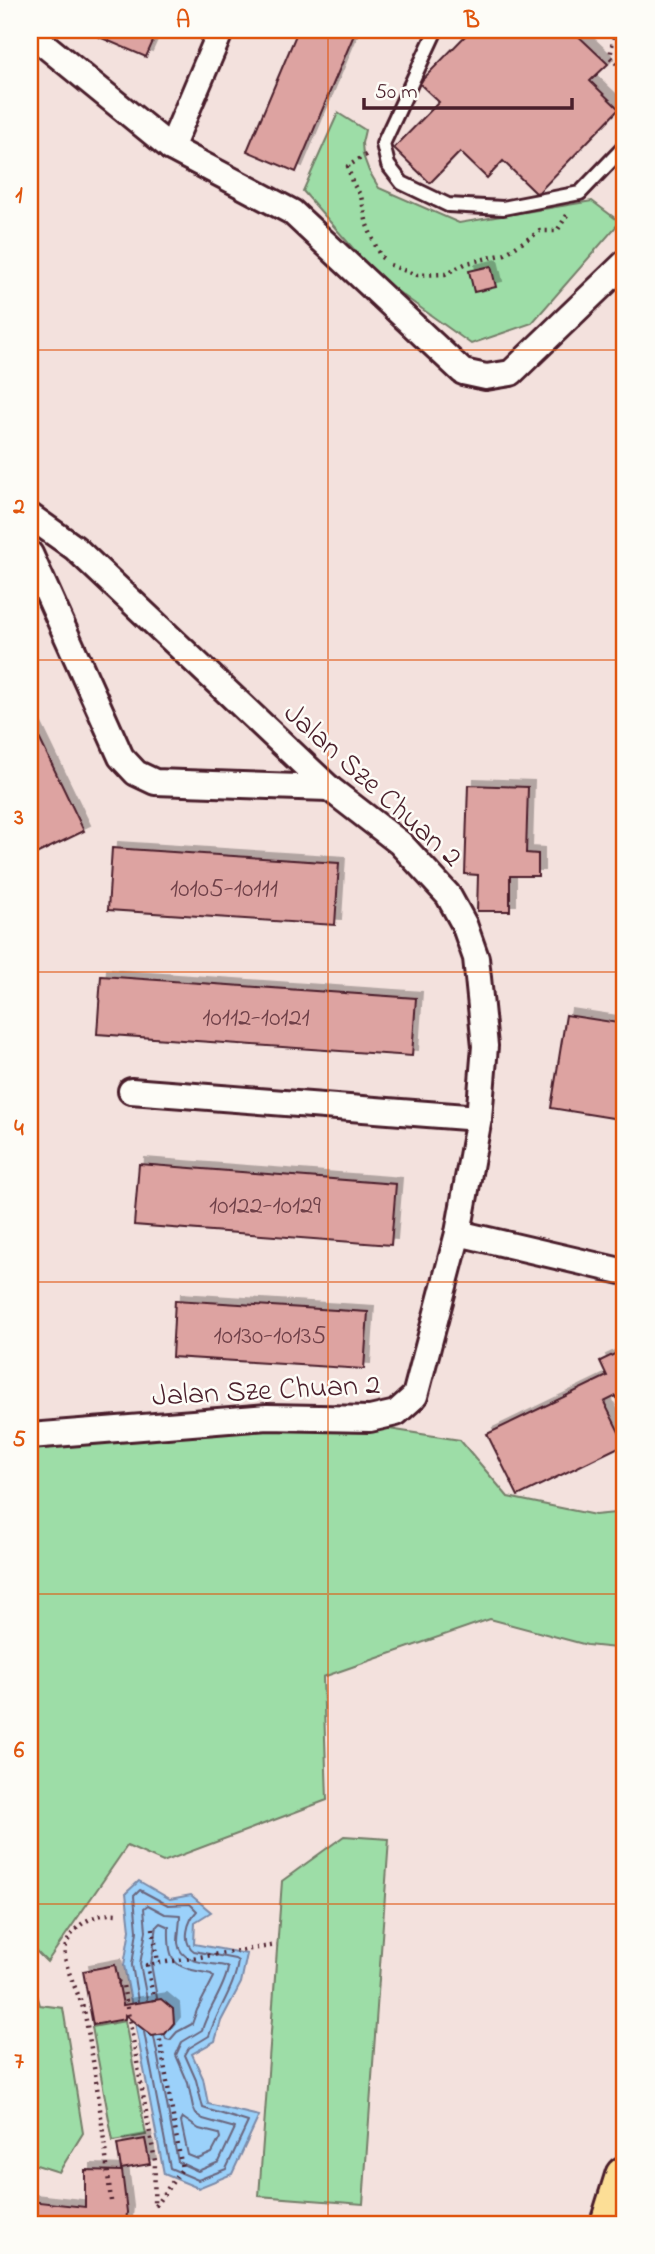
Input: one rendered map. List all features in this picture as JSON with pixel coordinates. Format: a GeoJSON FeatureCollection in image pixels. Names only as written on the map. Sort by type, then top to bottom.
{"type":"FeatureCollection","features":[{"type":"Feature","properties":{"kind":"main road"},"geometry":{"type":"LineString","coordinates":[[610,2224],[625,2176]]}},
{"type":"Feature","properties":{"kind":"street"},"geometry":{"type":"LineString","coordinates":[[171,148],[221,30]]}},
{"type":"Feature","properties":{"kind":"street"},"geometry":{"type":"LineString","coordinates":[[30,33],[171,148],[292,212],[463,372],[486,377],[511,373],[625,263]]}},
{"type":"Feature","properties":{"kind":"street","name":"Jalan Sze Chuan 2"},"geometry":{"type":"LineString","coordinates":[[30,516],[75,548],[329,788],[400,843],[449,895],[464,923],[476,958],[485,1046],[479,1118],[458,1233],[415,1396],[396,1413],[370,1419],[267,1418],[30,1436]]}},
{"type":"Feature","properties":{"kind":"street"},"geometry":{"type":"LineString","coordinates":[[30,554],[121,757],[136,773],[155,782],[329,788]]}},
{"type":"Feature","properties":{"kind":"street"},"geometry":{"type":"LineString","coordinates":[[131,1091],[479,1118]]}},
{"type":"Feature","properties":{"kind":"street"},"geometry":{"type":"LineString","coordinates":[[458,1233],[625,1272]]}},
{"type":"Feature","properties":{"kind":"lane"},"geometry":{"type":"LineString","coordinates":[[436,30],[383,144],[388,165],[401,183],[448,205],[503,208],[580,194],[625,146]]}},
{"type":"Feature","properties":{"kind":"path"},"geometry":{"type":"LineString","coordinates":[[615,30],[610,57],[625,72]]}},
{"type":"Feature","properties":{"kind":"path"},"geometry":{"type":"LineString","coordinates":[[383,144],[348,166],[352,182],[361,196],[367,225],[380,256],[392,267],[417,275],[445,274],[467,263],[505,254],[540,231],[557,231],[580,194]]}},
{"type":"Feature","properties":{"kind":"path"},"geometry":{"type":"LineString","coordinates":[[111,2201],[98,2083],[87,2023],[65,1951],[76,1926],[106,1913],[117,1914]]}},
{"type":"Feature","properties":{"kind":"path"},"geometry":{"type":"LineString","coordinates":[[153,1928],[158,1963]]}},
{"type":"Feature","properties":{"kind":"path"},"geometry":{"type":"LineString","coordinates":[[153,2001],[147,1965],[277,1945]]}},
{"type":"Feature","properties":{"kind":"path"},"geometry":{"type":"LineString","coordinates":[[118,1982],[123,1985],[155,2161],[154,2206],[182,2169],[159,2035]]}},
{"type":"Feature","properties":{"kind":"green space"},"geometry":{"type":"Polygon","coordinates":[[[338,113],[365,130],[363,155],[379,188],[459,223],[592,201],[620,222],[532,323],[471,344],[379,278],[303,191],[338,113]]]}},
{"type":"Feature","properties":{"kind":"green space"},"geometry":{"type":"Polygon","coordinates":[[[270,1427],[389,1429],[460,1440],[508,1497],[595,1515],[625,1512],[625,1649],[587,1645],[490,1619],[323,1677],[327,1800],[163,1862],[127,1846],[47,1962],[30,1945],[30,1447],[270,1427]]]}},
{"type":"Feature","properties":{"kind":"green space"},"geometry":{"type":"Polygon","coordinates":[[[344,1836],[389,1839],[363,2204],[259,2196],[282,1881],[344,1836]]]}},
{"type":"Feature","properties":{"kind":"green space"},"geometry":{"type":"Polygon","coordinates":[[[30,1971],[40,2005],[63,2008],[83,2133],[59,2172],[30,2163],[30,1971]]]}},
{"type":"Feature","properties":{"kind":"green space"},"geometry":{"type":"Polygon","coordinates":[[[125,2021],[146,2135],[113,2141],[92,2027],[125,2021]]]}},
{"type":"Feature","properties":{"kind":"water"},"geometry":{"type":"Polygon","coordinates":[[[139,1881],[170,1899],[191,1895],[211,1912],[195,1922],[194,1944],[247,1954],[241,1983],[221,2021],[215,2041],[192,2054],[203,2078],[208,2104],[259,2116],[232,2174],[198,2188],[164,2174],[124,1965],[130,1930],[126,1893],[139,1881]]]}},
{"type":"Feature","properties":{"kind":"building"},"geometry":{"type":"Polygon","coordinates":[[[83,30],[158,30],[146,57],[83,30]]]}},
{"type":"Feature","properties":{"kind":"building"},"geometry":{"type":"Polygon","coordinates":[[[298,30],[356,30],[296,172],[247,151],[298,30]]]}},
{"type":"Feature","properties":{"kind":"building"},"geometry":{"type":"Polygon","coordinates":[[[471,30],[572,30],[608,64],[590,81],[619,109],[539,192],[536,193],[503,161],[487,178],[460,152],[430,183],[394,148],[439,102],[420,84],[423,79],[471,30]]]}},
{"type":"Feature","properties":{"kind":"building"},"geometry":{"type":"Polygon","coordinates":[[[491,266],[496,287],[474,292],[469,271],[491,266]]]}},
{"type":"Feature","properties":{"kind":"building"},"geometry":{"type":"Polygon","coordinates":[[[30,719],[84,831],[30,857],[30,719]]]}},
{"type":"Feature","properties":{"kind":"building"},"geometry":{"type":"Polygon","coordinates":[[[468,785],[528,787],[526,853],[538,854],[538,876],[510,876],[510,911],[477,911],[478,875],[465,874],[468,785]]]}},
{"type":"Feature","properties":{"kind":"building"},"geometry":{"type":"Polygon","coordinates":[[[112,848],[339,863],[335,925],[108,910],[112,848]]]}},
{"type":"Feature","properties":{"kind":"building"},"geometry":{"type":"Polygon","coordinates":[[[101,976],[416,998],[412,1056],[97,1034],[101,976]]]}},
{"type":"Feature","properties":{"kind":"building"},"geometry":{"type":"Polygon","coordinates":[[[566,1015],[625,1024],[625,1120],[551,1108],[566,1015]]]}},
{"type":"Feature","properties":{"kind":"building"},"geometry":{"type":"Polygon","coordinates":[[[139,1164],[396,1184],[391,1245],[134,1225],[139,1164]]]}},
{"type":"Feature","properties":{"kind":"building"},"geometry":{"type":"Polygon","coordinates":[[[175,1300],[368,1312],[364,1369],[172,1357],[175,1300]]]}},
{"type":"Feature","properties":{"kind":"building"},"geometry":{"type":"Polygon","coordinates":[[[625,1349],[625,1415],[616,1396],[604,1402],[625,1444],[518,1496],[487,1434],[607,1376],[600,1361],[625,1349]]]}},
{"type":"Feature","properties":{"kind":"building"},"geometry":{"type":"Polygon","coordinates":[[[115,1965],[123,2005],[161,1999],[173,2009],[174,2023],[165,2034],[152,2036],[125,2015],[125,2019],[93,2025],[83,1971],[115,1965]]]}},
{"type":"Feature","properties":{"kind":"building"},"geometry":{"type":"Polygon","coordinates":[[[145,2139],[150,2164],[121,2169],[117,2144],[145,2139]]]}},
{"type":"Feature","properties":{"kind":"building"},"geometry":{"type":"Polygon","coordinates":[[[85,2170],[122,2171],[126,2224],[30,2224],[30,2201],[85,2207],[85,2170]]]}}]}
